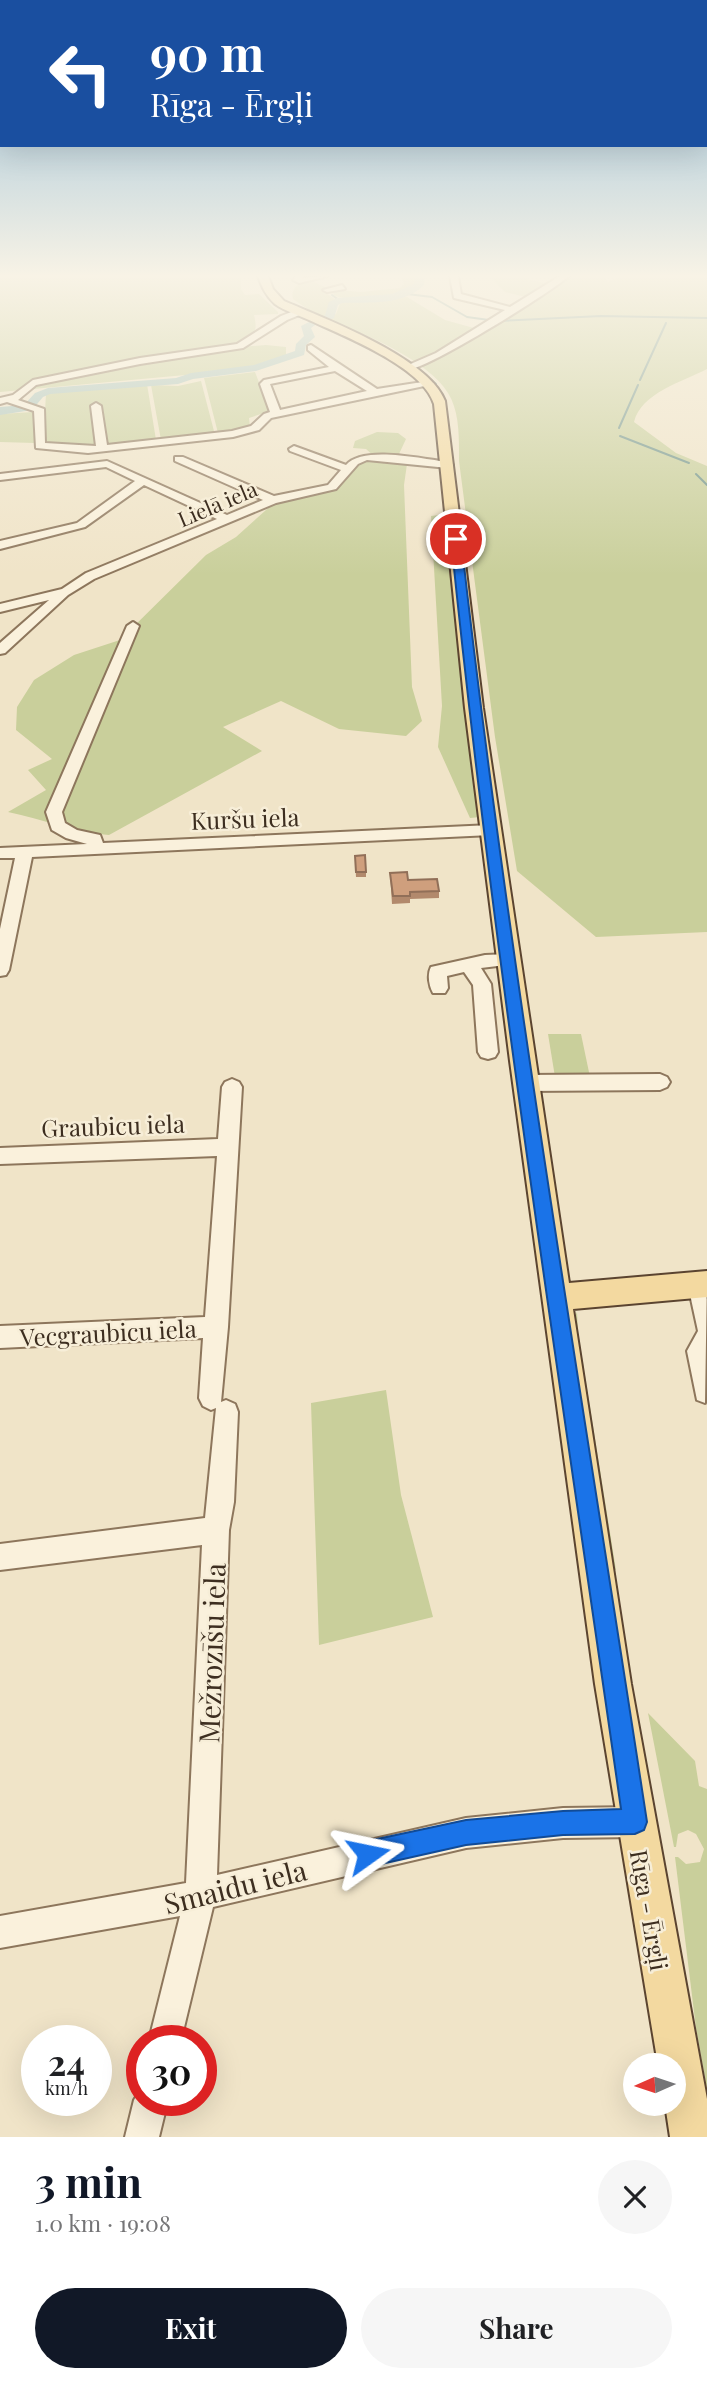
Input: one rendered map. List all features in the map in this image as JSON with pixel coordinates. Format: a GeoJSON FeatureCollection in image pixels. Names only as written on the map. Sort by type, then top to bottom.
{"type":"FeatureCollection","features":[{"type":"Feature","properties":{"kind":"main road","name":"Rīga - Ērgļi"},"geometry":{"type":"LineString","coordinates":[[419,376],[429,384],[441,408],[472,696],[526,1083],[635,1822],[692,2137]]}},
{"type":"Feature","properties":{"kind":"main road"},"geometry":{"type":"LineString","coordinates":[[558,1297],[703,1284]]}},
{"type":"Feature","properties":{"kind":"street"},"geometry":{"type":"LineString","coordinates":[[4,400],[33,383],[68,376]]}},
{"type":"Feature","properties":{"kind":"street"},"geometry":{"type":"LineString","coordinates":[[276,414],[265,384],[304,376]]}},
{"type":"Feature","properties":{"kind":"street"},"geometry":{"type":"LineString","coordinates":[[347,376],[375,392]]}},
{"type":"Feature","properties":{"kind":"street"},"geometry":{"type":"LineString","coordinates":[[4,400],[39,409],[40,446],[102,449],[233,434],[255,428],[262,418],[276,414],[375,392],[429,384]]}},
{"type":"Feature","properties":{"kind":"street"},"geometry":{"type":"LineString","coordinates":[[96,406],[102,449]]}},
{"type":"Feature","properties":{"kind":"street"},"geometry":{"type":"LineString","coordinates":[[294,449],[347,468]]}},
{"type":"Feature","properties":{"kind":"street","name":"Lielā iela"},"geometry":{"type":"LineString","coordinates":[[0,608],[66,592],[90,576],[273,500],[332,487],[347,468],[366,457],[448,465]]}},
{"type":"Feature","properties":{"kind":"street"},"geometry":{"type":"LineString","coordinates":[[179,459],[273,500]]}},
{"type":"Feature","properties":{"kind":"street"},"geometry":{"type":"LineString","coordinates":[[0,477],[102,464],[144,480],[228,520]]}},
{"type":"Feature","properties":{"kind":"street"},"geometry":{"type":"LineString","coordinates":[[0,545],[81,525],[144,480]]}},
{"type":"Feature","properties":{"kind":"street"},"geometry":{"type":"LineString","coordinates":[[0,650],[66,592]]}},
{"type":"Feature","properties":{"kind":"street"},"geometry":{"type":"LineString","coordinates":[[96,848],[94,839],[72,834],[58,826],[54,812],[133,626]]}},
{"type":"Feature","properties":{"kind":"street","name":"Kuršu iela"},"geometry":{"type":"LineString","coordinates":[[0,853],[491,830]]}},
{"type":"Feature","properties":{"kind":"street"},"geometry":{"type":"LineString","coordinates":[[0,970],[25,851]]}},
{"type":"Feature","properties":{"kind":"street"},"geometry":{"type":"LineString","coordinates":[[439,988],[437,972],[469,964],[509,960]]}},
{"type":"Feature","properties":{"kind":"street"},"geometry":{"type":"LineString","coordinates":[[469,964],[482,984],[488,1052]]}},
{"type":"Feature","properties":{"kind":"street"},"geometry":{"type":"LineString","coordinates":[[526,1083],[660,1082]]}},
{"type":"Feature","properties":{"kind":"street","name":"Mežrozīšu iela"},"geometry":{"type":"LineString","coordinates":[[169,2025],[201,1894],[216,1530],[221,1502],[217,1327],[232,1087]]}},
{"type":"Feature","properties":{"kind":"street","name":"Graubicu iela"},"geometry":{"type":"LineString","coordinates":[[0,1156],[229,1147]]}},
{"type":"Feature","properties":{"kind":"street"},"geometry":{"type":"LineString","coordinates":[[703,1284],[707,1325]]}},
{"type":"Feature","properties":{"kind":"street","name":"Vecgraubicu iela"},"geometry":{"type":"LineString","coordinates":[[0,1337],[217,1327]]}},
{"type":"Feature","properties":{"kind":"street"},"geometry":{"type":"LineString","coordinates":[[705,1392],[699,1351],[707,1338]]}},
{"type":"Feature","properties":{"kind":"street"},"geometry":{"type":"LineString","coordinates":[[0,1557],[216,1530]]}},
{"type":"Feature","properties":{"kind":"street","name":"Smaidu iela"},"geometry":{"type":"LineString","coordinates":[[0,1933],[160,1905],[466,1833],[563,1823],[635,1822]]}},
{"type":"Feature","properties":{"kind":"street"},"geometry":{"type":"LineString","coordinates":[[142,2137],[147,2116]]}},
{"type":"Feature","properties":{"kind":"green space"},"geometry":{"type":"Polygon","coordinates":[[[0,376],[178,376],[0,392],[0,376]]]}},
{"type":"Feature","properties":{"kind":"green space"},"geometry":{"type":"Polygon","coordinates":[[[256,376],[270,411],[249,418],[250,427],[218,433],[204,378],[256,376]]]}},
{"type":"Feature","properties":{"kind":"green space"},"geometry":{"type":"Polygon","coordinates":[[[432,376],[693,376],[645,403],[634,422],[676,453],[707,466],[707,932],[596,937],[517,871],[495,737],[459,461],[458,426],[452,400],[432,376]]]}},
{"type":"Feature","properties":{"kind":"green space"},"geometry":{"type":"Polygon","coordinates":[[[201,381],[215,435],[161,440],[151,385],[178,386],[201,381]]]}},
{"type":"Feature","properties":{"kind":"green space"},"geometry":{"type":"Polygon","coordinates":[[[147,384],[156,440],[103,445],[43,445],[46,394],[147,384]]]}},
{"type":"Feature","properties":{"kind":"green space"},"geometry":{"type":"Polygon","coordinates":[[[33,412],[35,443],[0,442],[0,414],[33,412]]]}},
{"type":"Feature","properties":{"kind":"green space"},"geometry":{"type":"Polygon","coordinates":[[[377,432],[398,433],[406,439],[399,454],[401,461],[407,464],[404,485],[412,687],[422,721],[406,736],[339,729],[281,701],[223,727],[262,751],[109,835],[83,832],[8,812],[46,790],[28,770],[52,759],[16,730],[17,707],[34,680],[74,655],[120,640],[206,555],[236,537],[276,501],[337,489],[356,464],[376,458],[366,449],[353,448],[355,441],[377,432]]]}},
{"type":"Feature","properties":{"kind":"green space"},"geometry":{"type":"Polygon","coordinates":[[[447,514],[467,734],[481,817],[470,818],[438,747],[442,706],[431,516],[447,514]]]}},
{"type":"Feature","properties":{"kind":"green space"},"geometry":{"type":"Polygon","coordinates":[[[548,1034],[581,1034],[590,1077],[555,1077],[548,1034]]]}},
{"type":"Feature","properties":{"kind":"green space"},"geometry":{"type":"Polygon","coordinates":[[[577,1312],[616,1570],[611,1569],[573,1321],[577,1312]]]}},
{"type":"Feature","properties":{"kind":"green space"},"geometry":{"type":"Polygon","coordinates":[[[386,1390],[401,1495],[433,1617],[319,1645],[311,1403],[386,1390]]]}},
{"type":"Feature","properties":{"kind":"green space"},"geometry":{"type":"Polygon","coordinates":[[[648,1713],[695,1761],[699,1786],[707,1789],[707,2089],[696,2028],[675,1857],[686,1864],[700,1862],[704,1849],[696,1834],[688,1830],[678,1834],[674,1847],[648,1713]]]}},
{"type":"Feature","properties":{"kind":"building"},"geometry":{"type":"Polygon","coordinates":[[[365,855],[366,872],[356,872],[355,856],[365,855]]]}},
{"type":"Feature","properties":{"kind":"building"},"geometry":{"type":"Polygon","coordinates":[[[407,872],[408,880],[437,879],[439,891],[410,892],[410,896],[393,896],[390,873],[407,872]]]}},
{"type":"Feature","properties":{"kind":"waterway"},"geometry":{"type":"LineString","coordinates":[[0,411],[28,408],[39,395],[48,391],[178,381],[193,376]]}},
{"type":"Feature","properties":{"kind":"waterway"},"geometry":{"type":"LineString","coordinates":[[427,376],[436,384]]}},
{"type":"Feature","properties":{"kind":"waterway"},"geometry":{"type":"LineString","coordinates":[[640,380],[642,376]]}},
{"type":"Feature","properties":{"kind":"waterway"},"geometry":{"type":"LineString","coordinates":[[619,428],[638,385]]}},
{"type":"Feature","properties":{"kind":"waterway"},"geometry":{"type":"LineString","coordinates":[[620,436],[689,463]]}},
{"type":"Feature","properties":{"kind":"waterway"},"geometry":{"type":"LineString","coordinates":[[696,474],[707,485]]}},
{"type":"Feature","properties":{"kind":"route"},"geometry":{"type":"LineString","coordinates":[[368,1854],[466,1833],[563,1823],[635,1822],[522,1060],[474,708],[456,539]]}}]}
